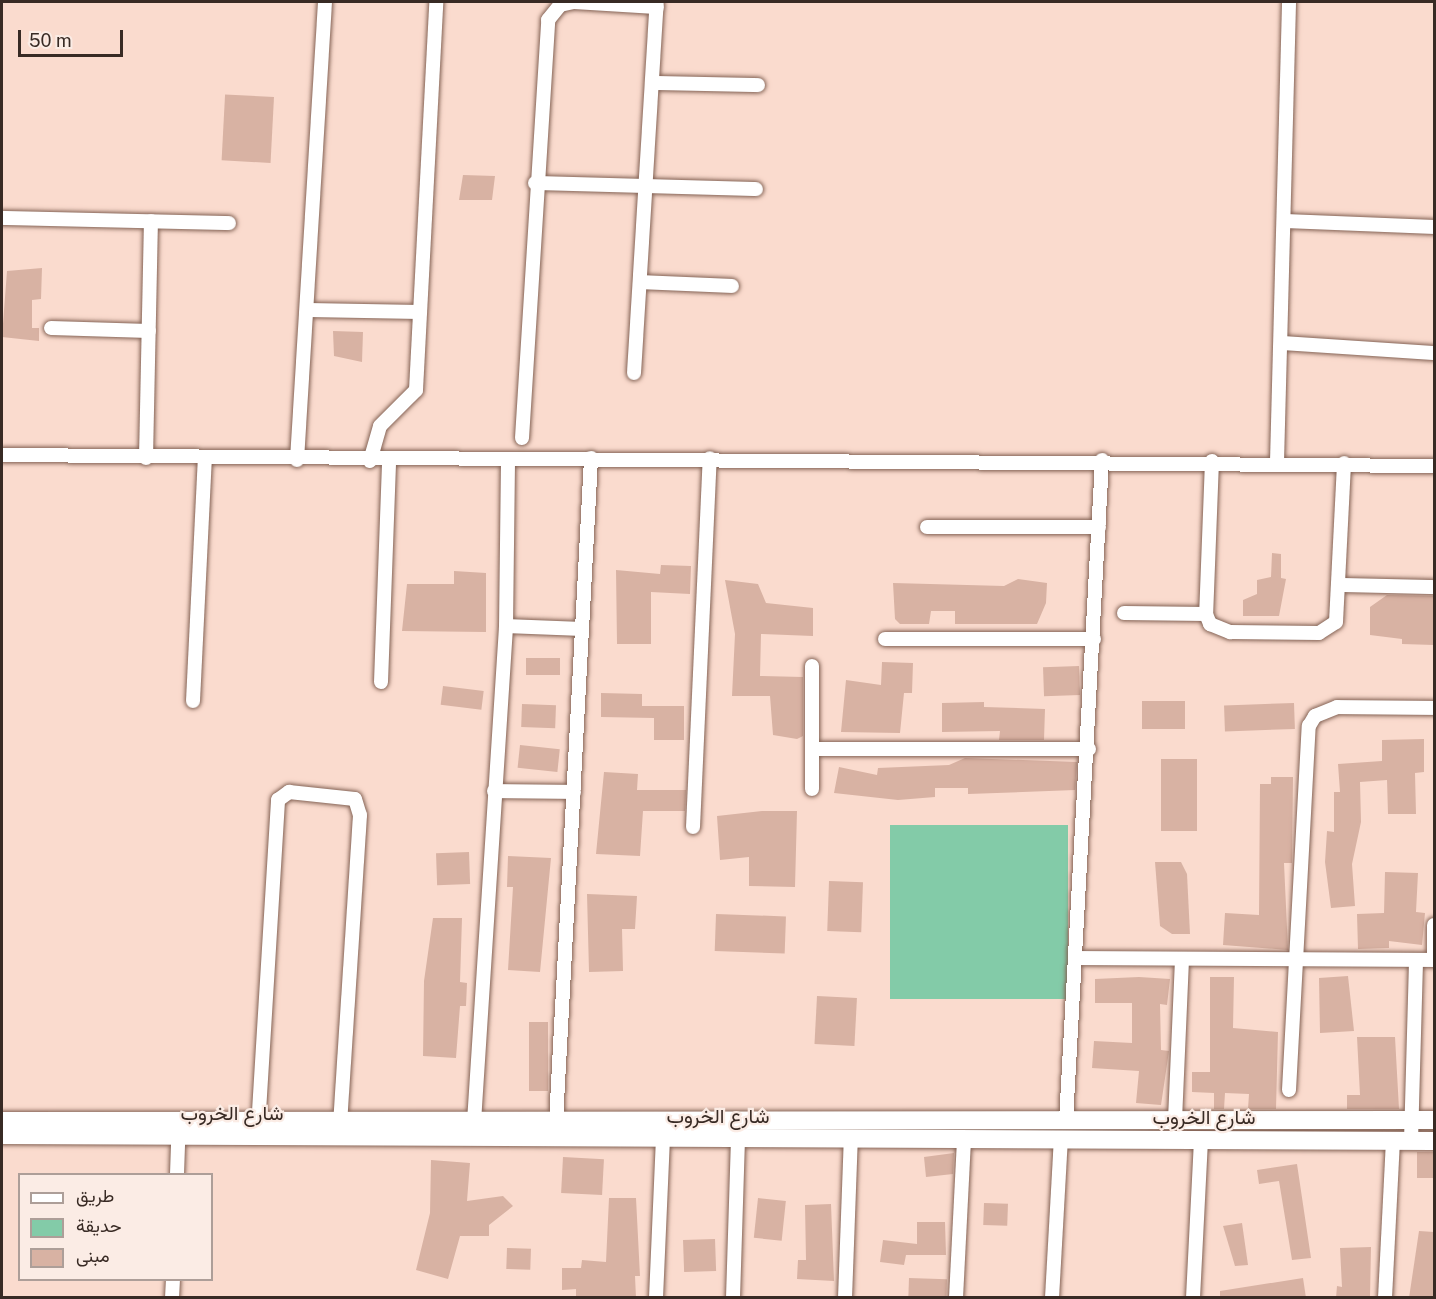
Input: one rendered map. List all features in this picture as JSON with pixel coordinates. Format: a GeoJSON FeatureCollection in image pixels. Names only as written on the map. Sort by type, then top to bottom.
{"type":"FeatureCollection","features":[{"type":"Feature","properties":{"kind":"main road","name":"شارع الخروب"},"geometry":{"type":"LineString","coordinates":[[2,1135],[178,1136],[340,1122],[1434,1120]]}},
{"type":"Feature","properties":{"kind":"main road","name":"شارع الخروب"},"geometry":{"type":"LineString","coordinates":[[2,1121],[663,1138],[1434,1141]]}},
{"type":"Feature","properties":{"kind":"street"},"geometry":{"type":"LineString","coordinates":[[297,460],[308,310],[325,2]]}},
{"type":"Feature","properties":{"kind":"street"},"geometry":{"type":"LineString","coordinates":[[370,461],[380,426],[415,395],[436,2]]}},
{"type":"Feature","properties":{"kind":"street"},"geometry":{"type":"LineString","coordinates":[[522,438],[535,183],[550,14],[573,2],[657,4],[634,372]]}},
{"type":"Feature","properties":{"kind":"street"},"geometry":{"type":"LineString","coordinates":[[1277,462],[1286,221],[1289,2]]}},
{"type":"Feature","properties":{"kind":"street"},"geometry":{"type":"LineString","coordinates":[[652,83],[758,85]]}},
{"type":"Feature","properties":{"kind":"street"},"geometry":{"type":"LineString","coordinates":[[535,183],[756,189]]}},
{"type":"Feature","properties":{"kind":"street"},"geometry":{"type":"LineString","coordinates":[[2,218],[230,223]]}},
{"type":"Feature","properties":{"kind":"street"},"geometry":{"type":"LineString","coordinates":[[146,458],[151,221]]}},
{"type":"Feature","properties":{"kind":"street"},"geometry":{"type":"LineString","coordinates":[[1286,221],[1434,227]]}},
{"type":"Feature","properties":{"kind":"street"},"geometry":{"type":"LineString","coordinates":[[640,282],[732,286]]}},
{"type":"Feature","properties":{"kind":"street"},"geometry":{"type":"LineString","coordinates":[[308,310],[420,312]]}},
{"type":"Feature","properties":{"kind":"street"},"geometry":{"type":"LineString","coordinates":[[51,328],[149,331]]}},
{"type":"Feature","properties":{"kind":"street"},"geometry":{"type":"LineString","coordinates":[[1282,343],[1434,352]]}},
{"type":"Feature","properties":{"kind":"street"},"geometry":{"type":"LineString","coordinates":[[2,455],[389,462],[591,458],[1212,460],[1434,466]]}},
{"type":"Feature","properties":{"kind":"street"},"geometry":{"type":"LineString","coordinates":[[193,701],[205,458]]}},
{"type":"Feature","properties":{"kind":"street"},"geometry":{"type":"LineString","coordinates":[[556,1122],[591,458]]}},
{"type":"Feature","properties":{"kind":"street"},"geometry":{"type":"LineString","coordinates":[[693,827],[710,458]]}},
{"type":"Feature","properties":{"kind":"street"},"geometry":{"type":"LineString","coordinates":[[474,1122],[506,626],[508,460]]}},
{"type":"Feature","properties":{"kind":"street"},"geometry":{"type":"LineString","coordinates":[[1066,1121],[1078,958],[1102,460]]}},
{"type":"Feature","properties":{"kind":"street"},"geometry":{"type":"LineString","coordinates":[[1212,460],[1206,614],[1219,631],[1319,633],[1336,622],[1344,463]]}},
{"type":"Feature","properties":{"kind":"street"},"geometry":{"type":"LineString","coordinates":[[381,682],[389,462]]}},
{"type":"Feature","properties":{"kind":"street"},"geometry":{"type":"LineString","coordinates":[[927,527],[1099,527]]}},
{"type":"Feature","properties":{"kind":"street"},"geometry":{"type":"LineString","coordinates":[[1339,585],[1434,587]]}},
{"type":"Feature","properties":{"kind":"street"},"geometry":{"type":"LineString","coordinates":[[1124,613],[1206,614]]}},
{"type":"Feature","properties":{"kind":"street"},"geometry":{"type":"LineString","coordinates":[[506,626],[582,629]]}},
{"type":"Feature","properties":{"kind":"street"},"geometry":{"type":"LineString","coordinates":[[885,639],[1094,639]]}},
{"type":"Feature","properties":{"kind":"street"},"geometry":{"type":"LineString","coordinates":[[812,666],[812,789]]}},
{"type":"Feature","properties":{"kind":"street"},"geometry":{"type":"LineString","coordinates":[[1289,1090],[1309,726],[1315,716],[1337,707],[1434,708]]}},
{"type":"Feature","properties":{"kind":"street"},"geometry":{"type":"LineString","coordinates":[[812,749],[1089,749]]}},
{"type":"Feature","properties":{"kind":"street"},"geometry":{"type":"LineString","coordinates":[[494,791],[574,792]]}},
{"type":"Feature","properties":{"kind":"street"},"geometry":{"type":"LineString","coordinates":[[258,1129],[278,800],[289,792],[355,799],[360,815],[340,1122]]}},
{"type":"Feature","properties":{"kind":"street"},"geometry":{"type":"LineString","coordinates":[[1078,958],[1434,960],[1434,925]]}},
{"type":"Feature","properties":{"kind":"street"},"geometry":{"type":"LineString","coordinates":[[1175,1120],[1182,959]]}},
{"type":"Feature","properties":{"kind":"street"},"geometry":{"type":"LineString","coordinates":[[1385,1298],[1402,1141],[1412,1120],[1416,960]]}},
{"type":"Feature","properties":{"kind":"street"},"geometry":{"type":"LineString","coordinates":[[177,1173],[178,1136]]}},
{"type":"Feature","properties":{"kind":"street"},"geometry":{"type":"LineString","coordinates":[[656,1298],[663,1138]]}},
{"type":"Feature","properties":{"kind":"street"},"geometry":{"type":"LineString","coordinates":[[733,1298],[738,1138]]}},
{"type":"Feature","properties":{"kind":"street"},"geometry":{"type":"LineString","coordinates":[[845,1298],[851,1138]]}},
{"type":"Feature","properties":{"kind":"street"},"geometry":{"type":"LineString","coordinates":[[956,1298],[964,1139]]}},
{"type":"Feature","properties":{"kind":"street"},"geometry":{"type":"LineString","coordinates":[[1052,1298],[1061,1139]]}},
{"type":"Feature","properties":{"kind":"street"},"geometry":{"type":"LineString","coordinates":[[1193,1298],[1201,1140]]}},
{"type":"Feature","properties":{"kind":"street"},"geometry":{"type":"LineString","coordinates":[[172,1298],[173,1281]]}},
{"type":"Feature","properties":{"kind":"green space"},"geometry":{"type":"Polygon","coordinates":[[[890,825],[1068,825],[1068,999],[890,999],[890,825]]]}},
{"type":"Feature","properties":{"kind":"building"},"geometry":{"type":"Polygon","coordinates":[[[225,94],[274,97],[271,163],[222,160],[225,94]]]}},
{"type":"Feature","properties":{"kind":"building"},"geometry":{"type":"Polygon","coordinates":[[[463,175],[495,176],[492,200],[459,200],[463,175]]]}},
{"type":"Feature","properties":{"kind":"building"},"geometry":{"type":"Polygon","coordinates":[[[42,268],[41,299],[32,300],[32,328],[39,328],[39,341],[2,337],[7,271],[42,268]]]}},
{"type":"Feature","properties":{"kind":"building"},"geometry":{"type":"Polygon","coordinates":[[[333,331],[363,332],[362,362],[334,356],[333,331]]]}},
{"type":"Feature","properties":{"kind":"building"},"geometry":{"type":"Polygon","coordinates":[[[1272,553],[1281,554],[1281,578],[1286,579],[1279,616],[1243,616],[1243,600],[1257,594],[1257,580],[1271,577],[1272,553]]]}},
{"type":"Feature","properties":{"kind":"building"},"geometry":{"type":"Polygon","coordinates":[[[661,565],[691,566],[690,594],[651,592],[651,644],[617,644],[616,570],[660,574],[661,565]]]}},
{"type":"Feature","properties":{"kind":"building"},"geometry":{"type":"Polygon","coordinates":[[[454,571],[486,573],[486,632],[402,631],[407,584],[454,584],[454,571]]]}},
{"type":"Feature","properties":{"kind":"building"},"geometry":{"type":"Polygon","coordinates":[[[1018,579],[1047,583],[1046,603],[1037,624],[955,624],[955,611],[931,611],[929,624],[900,624],[895,619],[893,583],[1004,586],[1018,579]]]}},
{"type":"Feature","properties":{"kind":"building"},"geometry":{"type":"Polygon","coordinates":[[[725,580],[758,584],[766,603],[813,608],[813,636],[761,634],[760,676],[803,677],[803,736],[797,739],[773,735],[770,696],[732,696],[735,634],[725,580]]]}},
{"type":"Feature","properties":{"kind":"building"},"geometry":{"type":"Polygon","coordinates":[[[1387,595],[1434,596],[1434,645],[1402,644],[1402,639],[1370,635],[1370,607],[1387,595]]]}},
{"type":"Feature","properties":{"kind":"building"},"geometry":{"type":"Polygon","coordinates":[[[526,658],[560,658],[560,675],[526,675],[526,658]]]}},
{"type":"Feature","properties":{"kind":"building"},"geometry":{"type":"Polygon","coordinates":[[[882,662],[913,663],[912,693],[904,693],[900,733],[841,732],[846,680],[881,685],[882,662]]]}},
{"type":"Feature","properties":{"kind":"building"},"geometry":{"type":"Polygon","coordinates":[[[1079,666],[1080,695],[1044,696],[1043,667],[1079,666]]]}},
{"type":"Feature","properties":{"kind":"building"},"geometry":{"type":"Polygon","coordinates":[[[443,686],[484,691],[481,710],[441,705],[443,686]]]}},
{"type":"Feature","properties":{"kind":"building"},"geometry":{"type":"Polygon","coordinates":[[[601,693],[642,694],[642,706],[684,706],[684,740],[654,740],[654,718],[601,717],[601,693]]]}},
{"type":"Feature","properties":{"kind":"building"},"geometry":{"type":"Polygon","coordinates":[[[1142,701],[1185,701],[1185,729],[1142,729],[1142,701]]]}},
{"type":"Feature","properties":{"kind":"building"},"geometry":{"type":"Polygon","coordinates":[[[984,702],[984,707],[1045,709],[1044,740],[999,740],[1000,731],[942,732],[942,703],[984,702]]]}},
{"type":"Feature","properties":{"kind":"building"},"geometry":{"type":"Polygon","coordinates":[[[1294,703],[1295,729],[1225,731],[1224,705],[1294,703]]]}},
{"type":"Feature","properties":{"kind":"building"},"geometry":{"type":"Polygon","coordinates":[[[522,704],[556,705],[555,728],[521,727],[522,704]]]}},
{"type":"Feature","properties":{"kind":"building"},"geometry":{"type":"Polygon","coordinates":[[[1424,739],[1424,772],[1415,773],[1416,814],[1388,814],[1387,780],[1360,782],[1361,822],[1352,864],[1355,906],[1331,908],[1325,862],[1327,831],[1334,832],[1334,792],[1340,792],[1338,764],[1382,761],[1382,740],[1424,739]]]}},
{"type":"Feature","properties":{"kind":"building"},"geometry":{"type":"Polygon","coordinates":[[[520,745],[560,749],[557,772],[518,768],[520,745]]]}},
{"type":"Feature","properties":{"kind":"building"},"geometry":{"type":"Polygon","coordinates":[[[965,758],[1077,762],[1075,790],[968,794],[968,788],[935,788],[935,797],[898,800],[834,793],[839,767],[877,775],[878,768],[949,765],[965,758]]]}},
{"type":"Feature","properties":{"kind":"building"},"geometry":{"type":"Polygon","coordinates":[[[1161,759],[1197,759],[1197,831],[1161,831],[1161,759]]]}},
{"type":"Feature","properties":{"kind":"building"},"geometry":{"type":"Polygon","coordinates":[[[604,772],[638,774],[637,790],[686,790],[685,811],[643,811],[640,856],[596,854],[604,772]]]}},
{"type":"Feature","properties":{"kind":"building"},"geometry":{"type":"Polygon","coordinates":[[[1271,777],[1293,777],[1292,863],[1284,863],[1288,950],[1223,945],[1225,913],[1259,915],[1260,784],[1271,784],[1271,777]]]}},
{"type":"Feature","properties":{"kind":"building"},"geometry":{"type":"Polygon","coordinates":[[[762,811],[797,811],[795,887],[749,886],[749,857],[720,860],[717,816],[762,811]]]}},
{"type":"Feature","properties":{"kind":"building"},"geometry":{"type":"Polygon","coordinates":[[[469,852],[470,884],[437,885],[436,853],[469,852]]]}},
{"type":"Feature","properties":{"kind":"building"},"geometry":{"type":"Polygon","coordinates":[[[508,856],[551,858],[540,972],[508,970],[513,887],[507,887],[508,856]]]}},
{"type":"Feature","properties":{"kind":"building"},"geometry":{"type":"Polygon","coordinates":[[[1155,862],[1181,862],[1187,874],[1190,934],[1172,934],[1160,926],[1155,862]]]}},
{"type":"Feature","properties":{"kind":"building"},"geometry":{"type":"Polygon","coordinates":[[[1385,872],[1418,873],[1416,912],[1425,913],[1422,945],[1389,941],[1389,948],[1358,949],[1357,914],[1384,913],[1385,872]]]}},
{"type":"Feature","properties":{"kind":"building"},"geometry":{"type":"Polygon","coordinates":[[[829,881],[863,882],[861,932],[827,931],[829,881]]]}},
{"type":"Feature","properties":{"kind":"building"},"geometry":{"type":"Polygon","coordinates":[[[587,894],[637,896],[635,929],[622,929],[623,971],[589,972],[587,894]]]}},
{"type":"Feature","properties":{"kind":"building"},"geometry":{"type":"Polygon","coordinates":[[[716,914],[786,916],[785,953],[715,951],[716,914]]]}},
{"type":"Feature","properties":{"kind":"building"},"geometry":{"type":"Polygon","coordinates":[[[433,918],[462,918],[460,982],[467,983],[466,1006],[460,1006],[456,1058],[423,1056],[424,981],[433,918]]]}},
{"type":"Feature","properties":{"kind":"building"},"geometry":{"type":"Polygon","coordinates":[[[1348,976],[1354,1031],[1320,1033],[1319,978],[1348,976]]]}},
{"type":"Feature","properties":{"kind":"building"},"geometry":{"type":"Polygon","coordinates":[[[1139,977],[1170,979],[1167,1005],[1160,1004],[1161,1050],[1169,1051],[1161,1105],[1136,1103],[1139,1071],[1092,1068],[1094,1041],[1132,1043],[1132,1003],[1095,1003],[1095,979],[1139,977]]]}},
{"type":"Feature","properties":{"kind":"building"},"geometry":{"type":"Polygon","coordinates":[[[1210,977],[1234,977],[1233,1028],[1278,1032],[1276,1109],[1248,1109],[1249,1094],[1225,1093],[1224,1109],[1214,1109],[1214,1093],[1192,1092],[1192,1072],[1210,1072],[1210,977]]]}},
{"type":"Feature","properties":{"kind":"building"},"geometry":{"type":"Polygon","coordinates":[[[817,996],[857,998],[854,1046],[814,1044],[817,996]]]}},
{"type":"Feature","properties":{"kind":"building"},"geometry":{"type":"Polygon","coordinates":[[[529,1022],[548,1022],[548,1091],[529,1091],[529,1022]]]}},
{"type":"Feature","properties":{"kind":"building"},"geometry":{"type":"Polygon","coordinates":[[[1357,1037],[1395,1037],[1399,1109],[1347,1109],[1347,1095],[1360,1095],[1357,1037]]]}},
{"type":"Feature","properties":{"kind":"building"},"geometry":{"type":"Polygon","coordinates":[[[1417,1152],[1434,1152],[1434,1178],[1417,1178],[1417,1152]]]}},
{"type":"Feature","properties":{"kind":"building"},"geometry":{"type":"Polygon","coordinates":[[[954,1153],[953,1174],[926,1177],[924,1157],[954,1153]]]}},
{"type":"Feature","properties":{"kind":"building"},"geometry":{"type":"Polygon","coordinates":[[[563,1157],[604,1159],[602,1195],[561,1193],[563,1157]]]}},
{"type":"Feature","properties":{"kind":"building"},"geometry":{"type":"Polygon","coordinates":[[[431,1160],[470,1163],[467,1201],[503,1196],[513,1206],[489,1225],[489,1236],[460,1236],[448,1279],[416,1270],[430,1213],[431,1160]]]}},
{"type":"Feature","properties":{"kind":"building"},"geometry":{"type":"Polygon","coordinates":[[[1297,1164],[1311,1258],[1292,1260],[1279,1181],[1259,1184],[1257,1170],[1297,1164]]]}},
{"type":"Feature","properties":{"kind":"building"},"geometry":{"type":"Polygon","coordinates":[[[609,1198],[636,1198],[640,1276],[635,1276],[636,1298],[576,1298],[576,1289],[562,1290],[562,1268],[581,1268],[582,1260],[606,1262],[609,1198]]]}},
{"type":"Feature","properties":{"kind":"building"},"geometry":{"type":"Polygon","coordinates":[[[758,1198],[786,1201],[782,1241],[754,1238],[758,1198]]]}},
{"type":"Feature","properties":{"kind":"building"},"geometry":{"type":"Polygon","coordinates":[[[984,1203],[1008,1204],[1007,1226],[983,1225],[984,1203]]]}},
{"type":"Feature","properties":{"kind":"building"},"geometry":{"type":"Polygon","coordinates":[[[831,1204],[834,1281],[797,1279],[798,1260],[806,1260],[805,1205],[831,1204]]]}},
{"type":"Feature","properties":{"kind":"building"},"geometry":{"type":"Polygon","coordinates":[[[917,1222],[945,1222],[946,1255],[906,1255],[904,1265],[880,1262],[883,1240],[917,1244],[917,1222]]]}},
{"type":"Feature","properties":{"kind":"building"},"geometry":{"type":"Polygon","coordinates":[[[1242,1223],[1248,1265],[1235,1266],[1223,1226],[1242,1223]]]}},
{"type":"Feature","properties":{"kind":"building"},"geometry":{"type":"Polygon","coordinates":[[[1419,1231],[1434,1232],[1434,1298],[1409,1298],[1419,1231]]]}},
{"type":"Feature","properties":{"kind":"building"},"geometry":{"type":"Polygon","coordinates":[[[715,1239],[716,1271],[684,1272],[683,1240],[715,1239]]]}},
{"type":"Feature","properties":{"kind":"building"},"geometry":{"type":"Polygon","coordinates":[[[1371,1247],[1370,1298],[1336,1298],[1337,1286],[1342,1287],[1340,1248],[1371,1247]]]}},
{"type":"Feature","properties":{"kind":"building"},"geometry":{"type":"Polygon","coordinates":[[[507,1248],[531,1249],[530,1270],[506,1269],[507,1248]]]}},
{"type":"Feature","properties":{"kind":"building"},"geometry":{"type":"Polygon","coordinates":[[[909,1278],[947,1279],[946,1298],[908,1298],[909,1278]]]}},
{"type":"Feature","properties":{"kind":"building"},"geometry":{"type":"Polygon","coordinates":[[[1303,1278],[1306,1298],[1220,1298],[1220,1291],[1303,1278]]]}}]}
